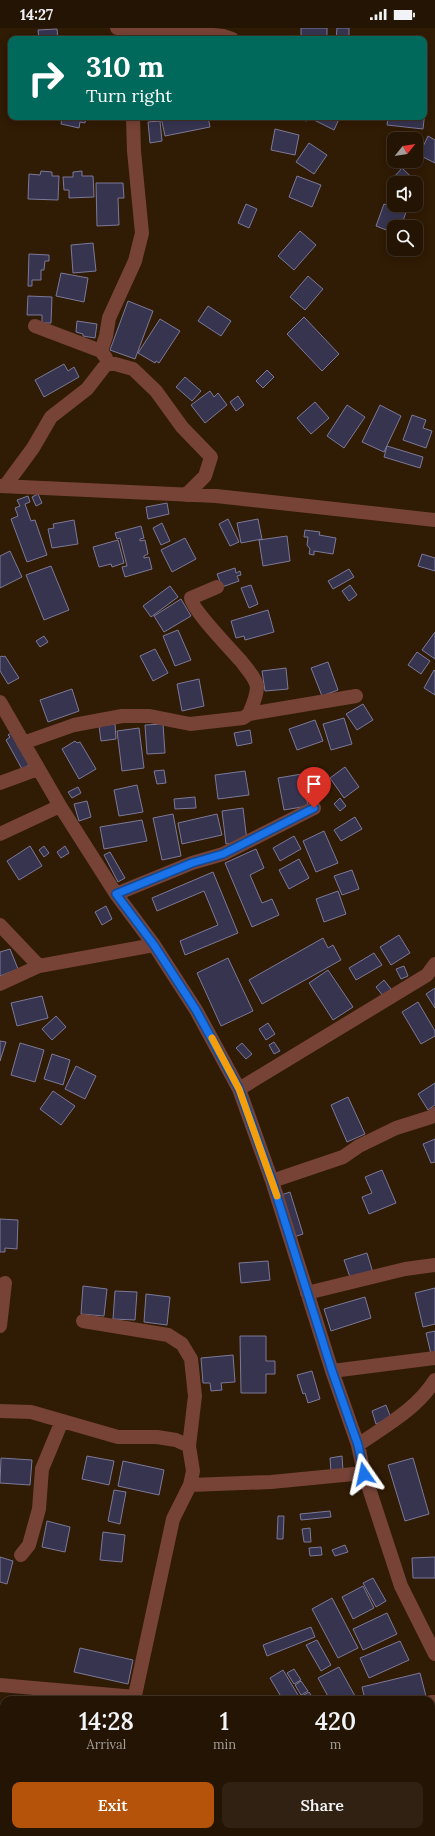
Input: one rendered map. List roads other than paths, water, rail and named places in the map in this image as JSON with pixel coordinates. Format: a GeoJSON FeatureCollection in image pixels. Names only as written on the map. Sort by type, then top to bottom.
{"type":"FeatureCollection","features":[{"type":"Feature","properties":{"kind":"street"},"geometry":{"type":"LineString","coordinates":[[117,28],[145,35],[204,34],[223,36]]}},
{"type":"Feature","properties":{"kind":"street"},"geometry":{"type":"LineString","coordinates":[[3,486],[33,448],[51,418],[87,389],[104,356],[109,318],[135,261],[142,233],[134,151],[133,120]]}},
{"type":"Feature","properties":{"kind":"street"},"geometry":{"type":"LineString","coordinates":[[34,326],[133,368],[156,391],[182,427],[212,457],[205,476],[186,495]]}},
{"type":"Feature","properties":{"kind":"street"},"geometry":{"type":"LineString","coordinates":[[3,486],[216,496],[435,520]]}},
{"type":"Feature","properties":{"kind":"street"},"geometry":{"type":"LineString","coordinates":[[217,587],[191,598],[191,601],[196,612],[233,651],[253,678],[257,687],[249,714]]}},
{"type":"Feature","properties":{"kind":"street"},"geometry":{"type":"LineString","coordinates":[[23,743],[74,725],[122,716],[150,716],[190,724],[243,718],[249,714],[356,696]]}},
{"type":"Feature","properties":{"kind":"street"},"geometry":{"type":"LineString","coordinates":[[0,702],[60,806],[116,894],[154,945],[196,1010],[239,1089],[272,1181],[332,1371],[358,1445],[364,1474],[401,1586],[435,1654]]}},
{"type":"Feature","properties":{"kind":"street"},"geometry":{"type":"LineString","coordinates":[[0,783],[38,769]]}},
{"type":"Feature","properties":{"kind":"street"},"geometry":{"type":"LineString","coordinates":[[0,834],[60,806]]}},
{"type":"Feature","properties":{"kind":"street"},"geometry":{"type":"LineString","coordinates":[[116,894],[192,863],[223,854],[314,808]]}},
{"type":"Feature","properties":{"kind":"street"},"geometry":{"type":"LineString","coordinates":[[0,925],[39,966]]}},
{"type":"Feature","properties":{"kind":"street"},"geometry":{"type":"LineString","coordinates":[[0,984],[39,966],[154,945]]}},
{"type":"Feature","properties":{"kind":"street"},"geometry":{"type":"LineString","coordinates":[[239,1089],[427,975],[435,964]]}},
{"type":"Feature","properties":{"kind":"street"},"geometry":{"type":"LineString","coordinates":[[272,1181],[343,1157],[359,1146],[396,1128],[431,1117],[435,1114]]}},
{"type":"Feature","properties":{"kind":"street"},"geometry":{"type":"LineString","coordinates":[[307,1293],[405,1269],[435,1265]]}},
{"type":"Feature","properties":{"kind":"street"},"geometry":{"type":"LineString","coordinates":[[0,1326],[5,1283]]}},
{"type":"Feature","properties":{"kind":"street"},"geometry":{"type":"LineString","coordinates":[[83,1321],[168,1335],[182,1344],[191,1359],[195,1396],[189,1446],[193,1471],[190,1486],[173,1519],[135,1696]]}},
{"type":"Feature","properties":{"kind":"street"},"geometry":{"type":"LineString","coordinates":[[332,1371],[435,1358]]}},
{"type":"Feature","properties":{"kind":"street"},"geometry":{"type":"LineString","coordinates":[[358,1445],[401,1416],[430,1389],[435,1380]]}},
{"type":"Feature","properties":{"kind":"street"},"geometry":{"type":"LineString","coordinates":[[0,1411],[31,1412],[118,1437],[157,1437],[176,1440],[189,1446]]}},
{"type":"Feature","properties":{"kind":"street"},"geometry":{"type":"LineString","coordinates":[[21,1555],[29,1545],[39,1509],[42,1469],[62,1421]]}},
{"type":"Feature","properties":{"kind":"street"},"geometry":{"type":"LineString","coordinates":[[190,1486],[271,1482],[364,1474]]}},
{"type":"Feature","properties":{"kind":"street"},"geometry":{"type":"LineString","coordinates":[[0,1684],[116,1696]]}}]}
